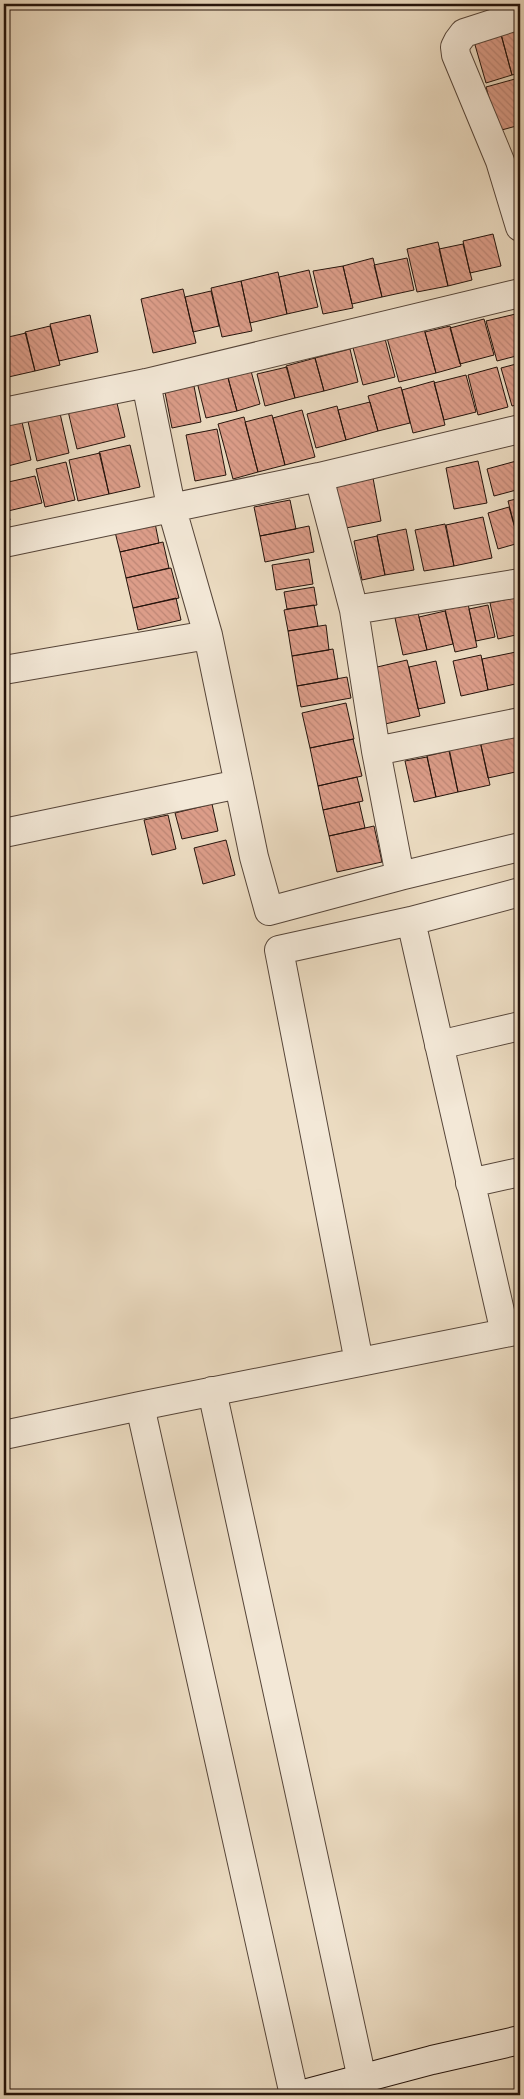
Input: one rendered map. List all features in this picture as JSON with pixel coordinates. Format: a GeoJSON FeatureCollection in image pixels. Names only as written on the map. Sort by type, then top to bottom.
{"type":"FeatureCollection","features":[{"type":"Feature","properties":{"kind":"street"},"geometry":{"type":"LineString","coordinates":[[520,15],[464,33],[455,47],[456,55],[510,159],[520,227]]}},
{"type":"Feature","properties":{"kind":"street"},"geometry":{"type":"LineString","coordinates":[[4,412],[146,382],[520,293]]}},
{"type":"Feature","properties":{"kind":"street"},"geometry":{"type":"LineString","coordinates":[[146,382],[172,506],[208,635],[254,857],[269,911],[400,876],[520,847]]}},
{"type":"Feature","properties":{"kind":"street"},"geometry":{"type":"LineString","coordinates":[[4,543],[319,476],[520,429]]}},
{"type":"Feature","properties":{"kind":"street"},"geometry":{"type":"LineString","coordinates":[[319,476],[354,610],[376,751],[400,876]]}},
{"type":"Feature","properties":{"kind":"street"},"geometry":{"type":"LineString","coordinates":[[354,610],[520,583]]}},
{"type":"Feature","properties":{"kind":"street"},"geometry":{"type":"LineString","coordinates":[[4,670],[208,635]]}},
{"type":"Feature","properties":{"kind":"street"},"geometry":{"type":"LineString","coordinates":[[376,751],[520,722]]}},
{"type":"Feature","properties":{"kind":"street"},"geometry":{"type":"LineString","coordinates":[[4,833],[239,784]]}},
{"type":"Feature","properties":{"kind":"street"},"geometry":{"type":"LineString","coordinates":[[359,1362],[279,950],[411,921],[520,892]]}},
{"type":"Feature","properties":{"kind":"street"},"geometry":{"type":"LineString","coordinates":[[4,1435],[212,1391],[512,1332],[470,1183],[411,921]]}},
{"type":"Feature","properties":{"kind":"street"},"geometry":{"type":"LineString","coordinates":[[439,1045],[520,1026]]}},
{"type":"Feature","properties":{"kind":"street"},"geometry":{"type":"LineString","coordinates":[[470,1183],[520,1172]]}},
{"type":"Feature","properties":{"kind":"street"},"geometry":{"type":"LineString","coordinates":[[212,1391],[362,2079]]}},
{"type":"Feature","properties":{"kind":"street"},"geometry":{"type":"LineString","coordinates":[[140,1406],[294,2095]]}},
{"type":"Feature","properties":{"kind":"street"},"geometry":{"type":"LineString","coordinates":[[300,2095],[520,2040]]}},
{"type":"Feature","properties":{"kind":"building"},"geometry":{"type":"Polygon","coordinates":[[[520,29],[520,73],[512,75],[501,34],[520,29]]]}},
{"type":"Feature","properties":{"kind":"building"},"geometry":{"type":"Polygon","coordinates":[[[500,31],[512,75],[486,83],[473,38],[500,31]]]}},
{"type":"Feature","properties":{"kind":"building"},"geometry":{"type":"Polygon","coordinates":[[[515,79],[520,97],[520,125],[498,131],[486,87],[515,79]]]}},
{"type":"Feature","properties":{"kind":"building"},"geometry":{"type":"Polygon","coordinates":[[[520,82],[520,97],[517,83],[520,82]]]}},
{"type":"Feature","properties":{"kind":"building"},"geometry":{"type":"Polygon","coordinates":[[[493,234],[501,266],[470,273],[463,241],[493,234]]]}},
{"type":"Feature","properties":{"kind":"building"},"geometry":{"type":"Polygon","coordinates":[[[438,242],[448,286],[417,292],[407,249],[438,242]]]}},
{"type":"Feature","properties":{"kind":"building"},"geometry":{"type":"Polygon","coordinates":[[[463,244],[472,280],[448,286],[439,249],[463,244]]]}},
{"type":"Feature","properties":{"kind":"building"},"geometry":{"type":"Polygon","coordinates":[[[373,258],[382,297],[352,304],[343,266],[373,258]]]}},
{"type":"Feature","properties":{"kind":"building"},"geometry":{"type":"Polygon","coordinates":[[[407,258],[414,290],[382,297],[374,265],[407,258]]]}},
{"type":"Feature","properties":{"kind":"building"},"geometry":{"type":"Polygon","coordinates":[[[343,266],[353,308],[323,314],[313,271],[343,266]]]}},
{"type":"Feature","properties":{"kind":"building"},"geometry":{"type":"Polygon","coordinates":[[[309,270],[318,307],[287,314],[279,277],[309,270]]]}},
{"type":"Feature","properties":{"kind":"building"},"geometry":{"type":"Polygon","coordinates":[[[278,272],[287,314],[250,323],[241,281],[278,272]]]}},
{"type":"Feature","properties":{"kind":"building"},"geometry":{"type":"Polygon","coordinates":[[[241,281],[252,331],[222,337],[211,288],[241,281]]]}},
{"type":"Feature","properties":{"kind":"building"},"geometry":{"type":"Polygon","coordinates":[[[183,289],[196,343],[153,353],[141,299],[183,289]]]}},
{"type":"Feature","properties":{"kind":"building"},"geometry":{"type":"Polygon","coordinates":[[[211,291],[219,326],[193,332],[185,297],[211,291]]]}},
{"type":"Feature","properties":{"kind":"building"},"geometry":{"type":"Polygon","coordinates":[[[520,313],[520,355],[497,361],[486,321],[520,313]]]}},
{"type":"Feature","properties":{"kind":"building"},"geometry":{"type":"Polygon","coordinates":[[[90,315],[98,352],[59,361],[50,324],[90,315]]]}},
{"type":"Feature","properties":{"kind":"building"},"geometry":{"type":"Polygon","coordinates":[[[484,319],[494,355],[460,364],[450,328],[484,319]]]}},
{"type":"Feature","properties":{"kind":"building"},"geometry":{"type":"Polygon","coordinates":[[[423,325],[436,373],[399,382],[386,334],[423,325]]]}},
{"type":"Feature","properties":{"kind":"building"},"geometry":{"type":"Polygon","coordinates":[[[50,326],[60,365],[35,371],[25,332],[50,326]]]}},
{"type":"Feature","properties":{"kind":"building"},"geometry":{"type":"Polygon","coordinates":[[[450,326],[461,366],[436,373],[425,332],[450,326]]]}},
{"type":"Feature","properties":{"kind":"building"},"geometry":{"type":"Polygon","coordinates":[[[26,333],[35,371],[4,378],[4,338],[26,333]]]}},
{"type":"Feature","properties":{"kind":"building"},"geometry":{"type":"Polygon","coordinates":[[[384,335],[395,377],[363,385],[352,344],[384,335]]]}},
{"type":"Feature","properties":{"kind":"building"},"geometry":{"type":"Polygon","coordinates":[[[350,349],[358,382],[324,391],[315,358],[350,349]]]}},
{"type":"Feature","properties":{"kind":"building"},"geometry":{"type":"Polygon","coordinates":[[[315,358],[324,391],[295,398],[286,366],[315,358]]]}},
{"type":"Feature","properties":{"kind":"building"},"geometry":{"type":"Polygon","coordinates":[[[520,363],[520,404],[512,406],[501,368],[520,363]]]}},
{"type":"Feature","properties":{"kind":"building"},"geometry":{"type":"Polygon","coordinates":[[[287,367],[295,398],[265,406],[257,374],[287,367]]]}},
{"type":"Feature","properties":{"kind":"building"},"geometry":{"type":"Polygon","coordinates":[[[497,367],[508,407],[478,415],[468,375],[497,367]]]}},
{"type":"Feature","properties":{"kind":"building"},"geometry":{"type":"Polygon","coordinates":[[[251,371],[260,404],[237,411],[228,378],[251,371]]]}},
{"type":"Feature","properties":{"kind":"building"},"geometry":{"type":"Polygon","coordinates":[[[227,374],[237,411],[206,418],[197,382],[227,374]]]}},
{"type":"Feature","properties":{"kind":"building"},"geometry":{"type":"Polygon","coordinates":[[[466,375],[476,412],[444,420],[434,383],[466,375]]]}},
{"type":"Feature","properties":{"kind":"building"},"geometry":{"type":"Polygon","coordinates":[[[193,381],[201,422],[172,428],[164,387],[193,381]]]}},
{"type":"Feature","properties":{"kind":"building"},"geometry":{"type":"Polygon","coordinates":[[[434,381],[445,425],[413,433],[402,390],[434,381]]]}},
{"type":"Feature","properties":{"kind":"building"},"geometry":{"type":"Polygon","coordinates":[[[401,387],[410,423],[378,431],[368,396],[401,387]]]}},
{"type":"Feature","properties":{"kind":"building"},"geometry":{"type":"Polygon","coordinates":[[[116,399],[125,437],[77,449],[68,411],[116,399]]]}},
{"type":"Feature","properties":{"kind":"building"},"geometry":{"type":"Polygon","coordinates":[[[370,402],[378,431],[346,440],[338,410],[370,402]]]}},
{"type":"Feature","properties":{"kind":"building"},"geometry":{"type":"Polygon","coordinates":[[[337,406],[346,440],[316,448],[307,414],[337,406]]]}},
{"type":"Feature","properties":{"kind":"building"},"geometry":{"type":"Polygon","coordinates":[[[59,409],[69,453],[37,461],[27,417],[59,409]]]}},
{"type":"Feature","properties":{"kind":"building"},"geometry":{"type":"Polygon","coordinates":[[[302,410],[315,457],[285,465],[273,418],[302,410]]]}},
{"type":"Feature","properties":{"kind":"building"},"geometry":{"type":"Polygon","coordinates":[[[272,415],[285,465],[258,472],[245,422],[272,415]]]}},
{"type":"Feature","properties":{"kind":"building"},"geometry":{"type":"Polygon","coordinates":[[[244,417],[258,472],[233,479],[218,424],[244,417]]]}},
{"type":"Feature","properties":{"kind":"building"},"geometry":{"type":"Polygon","coordinates":[[[21,418],[31,460],[4,467],[4,423],[21,418]]]}},
{"type":"Feature","properties":{"kind":"building"},"geometry":{"type":"Polygon","coordinates":[[[217,429],[226,475],[195,481],[186,435],[217,429]]]}},
{"type":"Feature","properties":{"kind":"building"},"geometry":{"type":"Polygon","coordinates":[[[130,445],[140,487],[109,494],[99,452],[130,445]]]}},
{"type":"Feature","properties":{"kind":"building"},"geometry":{"type":"Polygon","coordinates":[[[100,453],[109,494],[78,501],[69,460],[100,453]]]}},
{"type":"Feature","properties":{"kind":"building"},"geometry":{"type":"Polygon","coordinates":[[[520,460],[520,489],[494,496],[487,469],[520,460]]]}},
{"type":"Feature","properties":{"kind":"building"},"geometry":{"type":"Polygon","coordinates":[[[478,461],[487,503],[454,509],[446,468],[478,461]]]}},
{"type":"Feature","properties":{"kind":"building"},"geometry":{"type":"Polygon","coordinates":[[[66,462],[75,500],[45,507],[36,469],[66,462]]]}},
{"type":"Feature","properties":{"kind":"building"},"geometry":{"type":"Polygon","coordinates":[[[35,476],[42,503],[8,511],[4,495],[4,483],[35,476]]]}},
{"type":"Feature","properties":{"kind":"building"},"geometry":{"type":"Polygon","coordinates":[[[373,478],[381,521],[341,529],[333,486],[373,478]]]}},
{"type":"Feature","properties":{"kind":"building"},"geometry":{"type":"Polygon","coordinates":[[[4,495],[10,520],[4,521],[4,495]]]}},
{"type":"Feature","properties":{"kind":"building"},"geometry":{"type":"Polygon","coordinates":[[[520,498],[520,542],[519,543],[508,501],[520,498]]]}},
{"type":"Feature","properties":{"kind":"building"},"geometry":{"type":"Polygon","coordinates":[[[290,500],[296,529],[260,536],[254,507],[290,500]]]}},
{"type":"Feature","properties":{"kind":"building"},"geometry":{"type":"Polygon","coordinates":[[[509,507],[519,543],[498,549],[488,513],[509,507]]]}},
{"type":"Feature","properties":{"kind":"building"},"geometry":{"type":"Polygon","coordinates":[[[483,517],[492,558],[454,566],[446,525],[483,517]]]}},
{"type":"Feature","properties":{"kind":"building"},"geometry":{"type":"Polygon","coordinates":[[[155,523],[159,543],[120,552],[115,532],[155,523]]]}},
{"type":"Feature","properties":{"kind":"building"},"geometry":{"type":"Polygon","coordinates":[[[445,524],[454,566],[424,571],[415,530],[445,524]]]}},
{"type":"Feature","properties":{"kind":"building"},"geometry":{"type":"Polygon","coordinates":[[[309,526],[314,552],[265,562],[260,536],[309,526]]]}},
{"type":"Feature","properties":{"kind":"building"},"geometry":{"type":"Polygon","coordinates":[[[406,529],[414,570],[385,575],[377,535],[406,529]]]}},
{"type":"Feature","properties":{"kind":"building"},"geometry":{"type":"Polygon","coordinates":[[[377,536],[385,575],[362,580],[354,541],[377,536]]]}},
{"type":"Feature","properties":{"kind":"building"},"geometry":{"type":"Polygon","coordinates":[[[163,542],[169,568],[126,578],[120,552],[163,542]]]}},
{"type":"Feature","properties":{"kind":"building"},"geometry":{"type":"Polygon","coordinates":[[[309,559],[313,584],[276,590],[272,565],[309,559]]]}},
{"type":"Feature","properties":{"kind":"building"},"geometry":{"type":"Polygon","coordinates":[[[171,568],[179,598],[133,608],[126,578],[171,568]]]}},
{"type":"Feature","properties":{"kind":"building"},"geometry":{"type":"Polygon","coordinates":[[[314,587],[317,605],[287,609],[284,592],[314,587]]]}},
{"type":"Feature","properties":{"kind":"building"},"geometry":{"type":"Polygon","coordinates":[[[517,597],[520,610],[520,634],[498,639],[490,603],[517,597]]]}},
{"type":"Feature","properties":{"kind":"building"},"geometry":{"type":"Polygon","coordinates":[[[176,598],[181,620],[138,630],[133,608],[176,598]]]}},
{"type":"Feature","properties":{"kind":"building"},"geometry":{"type":"Polygon","coordinates":[[[468,604],[477,647],[455,652],[445,609],[468,604]]]}},
{"type":"Feature","properties":{"kind":"building"},"geometry":{"type":"Polygon","coordinates":[[[314,605],[318,626],[288,631],[284,610],[314,605]]]}},
{"type":"Feature","properties":{"kind":"building"},"geometry":{"type":"Polygon","coordinates":[[[488,605],[495,637],[476,641],[469,609],[488,605]]]}},
{"type":"Feature","properties":{"kind":"building"},"geometry":{"type":"Polygon","coordinates":[[[445,611],[453,644],[427,650],[419,617],[445,611]]]}},
{"type":"Feature","properties":{"kind":"building"},"geometry":{"type":"Polygon","coordinates":[[[418,613],[427,650],[403,655],[395,618],[418,613]]]}},
{"type":"Feature","properties":{"kind":"building"},"geometry":{"type":"Polygon","coordinates":[[[326,625],[329,650],[292,656],[288,631],[326,625]]]}},
{"type":"Feature","properties":{"kind":"building"},"geometry":{"type":"Polygon","coordinates":[[[333,649],[338,679],[297,686],[292,656],[333,649]]]}},
{"type":"Feature","properties":{"kind":"building"},"geometry":{"type":"Polygon","coordinates":[[[516,652],[520,683],[488,690],[482,659],[516,652]]]}},
{"type":"Feature","properties":{"kind":"building"},"geometry":{"type":"Polygon","coordinates":[[[481,655],[488,690],[461,696],[453,661],[481,655]]]}},
{"type":"Feature","properties":{"kind":"building"},"geometry":{"type":"Polygon","coordinates":[[[407,660],[420,716],[385,724],[373,668],[407,660]]]}},
{"type":"Feature","properties":{"kind":"building"},"geometry":{"type":"Polygon","coordinates":[[[436,661],[445,703],[418,709],[409,667],[436,661]]]}},
{"type":"Feature","properties":{"kind":"building"},"geometry":{"type":"Polygon","coordinates":[[[347,677],[351,698],[301,707],[297,686],[347,677]]]}},
{"type":"Feature","properties":{"kind":"building"},"geometry":{"type":"Polygon","coordinates":[[[346,703],[354,739],[310,748],[302,713],[346,703]]]}},
{"type":"Feature","properties":{"kind":"building"},"geometry":{"type":"Polygon","coordinates":[[[518,733],[520,742],[520,771],[488,778],[480,741],[518,733]]]}},
{"type":"Feature","properties":{"kind":"building"},"geometry":{"type":"Polygon","coordinates":[[[353,739],[362,776],[318,786],[310,748],[353,739]]]}},
{"type":"Feature","properties":{"kind":"building"},"geometry":{"type":"Polygon","coordinates":[[[480,741],[490,785],[458,792],[449,748],[480,741]]]}},
{"type":"Feature","properties":{"kind":"building"},"geometry":{"type":"Polygon","coordinates":[[[449,751],[458,792],[436,797],[427,756],[449,751]]]}},
{"type":"Feature","properties":{"kind":"building"},"geometry":{"type":"Polygon","coordinates":[[[427,757],[436,797],[414,802],[405,761],[427,757]]]}},
{"type":"Feature","properties":{"kind":"building"},"geometry":{"type":"Polygon","coordinates":[[[357,777],[363,801],[323,810],[318,786],[357,777]]]}},
{"type":"Feature","properties":{"kind":"building"},"geometry":{"type":"Polygon","coordinates":[[[359,802],[365,828],[329,836],[323,810],[359,802]]]}},
{"type":"Feature","properties":{"kind":"building"},"geometry":{"type":"Polygon","coordinates":[[[212,804],[218,831],[182,839],[175,813],[212,804]]]}},
{"type":"Feature","properties":{"kind":"building"},"geometry":{"type":"Polygon","coordinates":[[[168,815],[176,849],[152,855],[144,820],[168,815]]]}},
{"type":"Feature","properties":{"kind":"building"},"geometry":{"type":"Polygon","coordinates":[[[374,826],[382,862],[337,872],[329,836],[374,826]]]}},
{"type":"Feature","properties":{"kind":"building"},"geometry":{"type":"Polygon","coordinates":[[[226,840],[235,875],[203,884],[194,848],[226,840]]]}}]}
